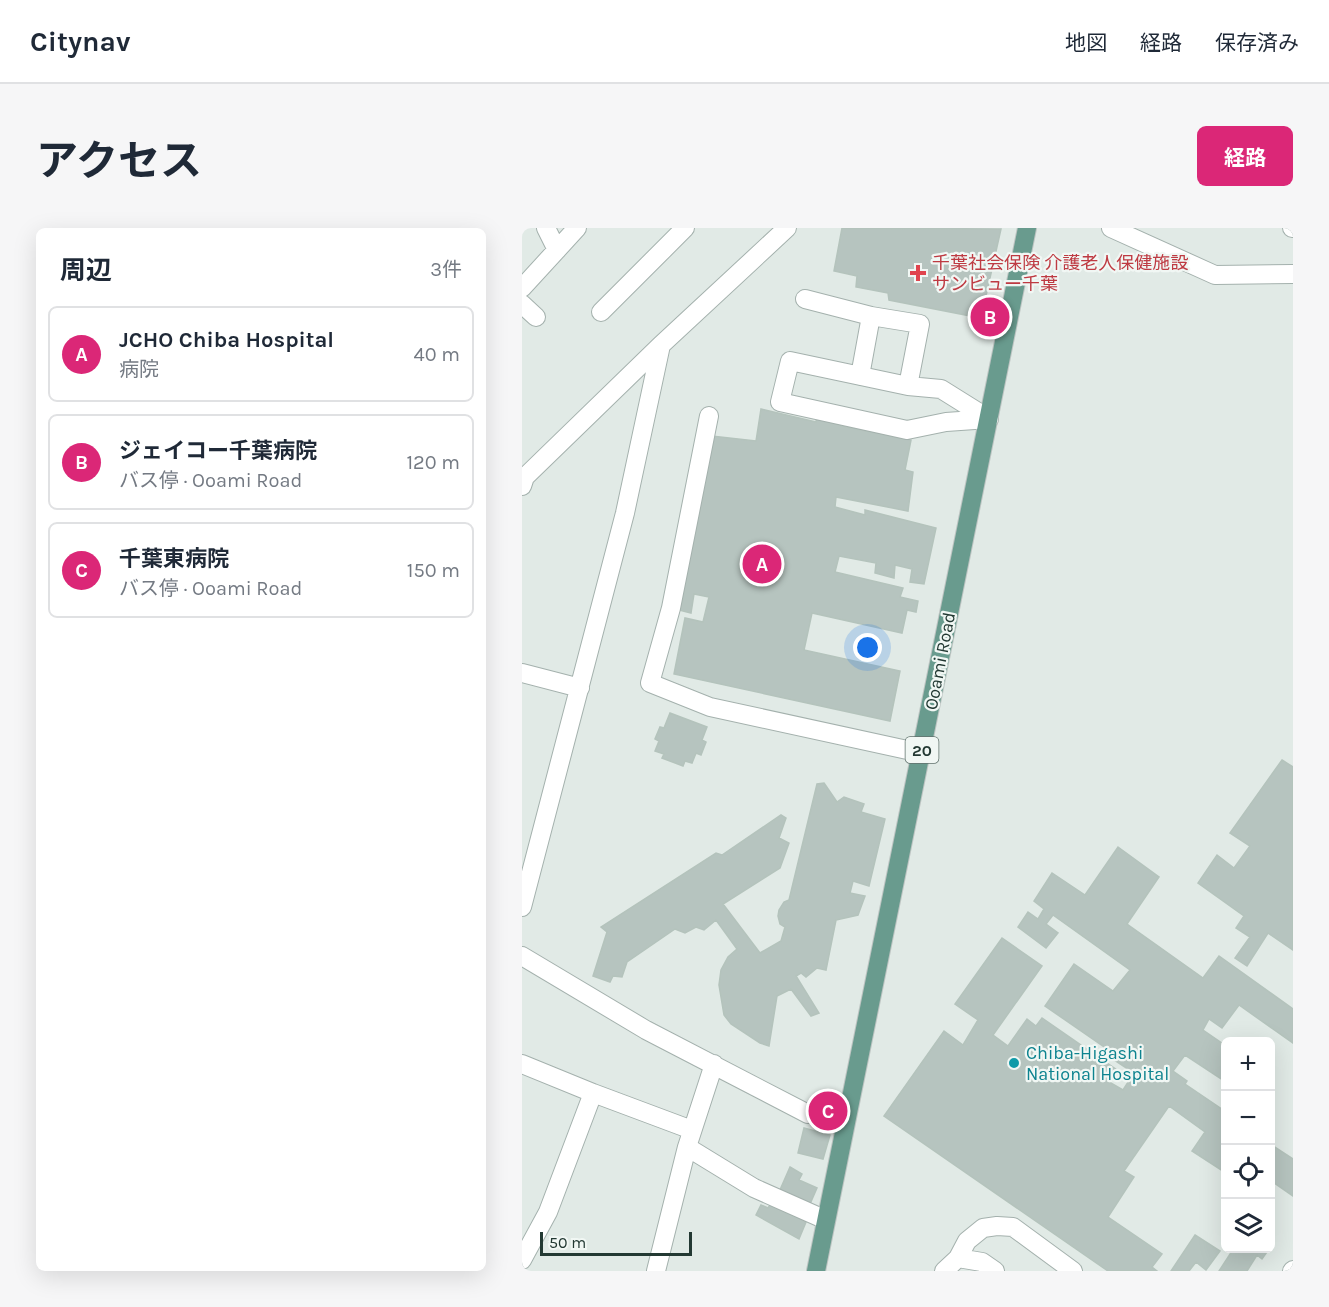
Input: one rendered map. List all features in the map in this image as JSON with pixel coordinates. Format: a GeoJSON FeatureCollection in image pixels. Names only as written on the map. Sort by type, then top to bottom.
{"type":"FeatureCollection","features":[{"type":"Feature","properties":{"kind":"main road","name":"Ooami Road"},"geometry":{"type":"LineString","coordinates":[[816,1271],[1027,228]]}},
{"type":"Feature","properties":{"kind":"street"},"geometry":{"type":"LineString","coordinates":[[546,228],[557,249]]}},
{"type":"Feature","properties":{"kind":"street"},"geometry":{"type":"LineString","coordinates":[[522,288],[577,228]]}},
{"type":"Feature","properties":{"kind":"street"},"geometry":{"type":"LineString","coordinates":[[601,312],[685,228]]}},
{"type":"Feature","properties":{"kind":"street"},"geometry":{"type":"LineString","coordinates":[[522,486],[525,477],[661,345],[787,228]]}},
{"type":"Feature","properties":{"kind":"street"},"geometry":{"type":"LineString","coordinates":[[1111,228],[1215,275],[1293,274]]}},
{"type":"Feature","properties":{"kind":"street"},"geometry":{"type":"LineString","coordinates":[[805,299],[871,316],[920,324],[908,386]]}},
{"type":"Feature","properties":{"kind":"street"},"geometry":{"type":"LineString","coordinates":[[522,304],[536,317]]}},
{"type":"Feature","properties":{"kind":"street"},"geometry":{"type":"LineString","coordinates":[[860,376],[871,316]]}},
{"type":"Feature","properties":{"kind":"street"},"geometry":{"type":"LineString","coordinates":[[522,907],[625,513],[661,345]]}},
{"type":"Feature","properties":{"kind":"street"},"geometry":{"type":"LineString","coordinates":[[790,361],[908,386],[941,389],[989,419],[946,422],[907,430],[780,402],[790,361]]}},
{"type":"Feature","properties":{"kind":"street"},"geometry":{"type":"LineString","coordinates":[[709,416],[671,608],[650,683],[710,707],[921,753]]}},
{"type":"Feature","properties":{"kind":"street"},"geometry":{"type":"LineString","coordinates":[[522,673],[580,688]]}},
{"type":"Feature","properties":{"kind":"street"},"geometry":{"type":"LineString","coordinates":[[522,956],[646,1030],[808,1114]]}},
{"type":"Feature","properties":{"kind":"street"},"geometry":{"type":"LineString","coordinates":[[522,1064],[593,1093],[689,1138],[754,1188],[826,1220]]}},
{"type":"Feature","properties":{"kind":"street"},"geometry":{"type":"LineString","coordinates":[[661,1269],[689,1138],[714,1064]]}},
{"type":"Feature","properties":{"kind":"street"},"geometry":{"type":"LineString","coordinates":[[522,1260],[548,1212],[593,1093]]}},
{"type":"Feature","properties":{"kind":"street"},"geometry":{"type":"LineString","coordinates":[[944,1271],[957,1258],[968,1241],[983,1228],[997,1226],[1013,1227],[1074,1271]]}},
{"type":"Feature","properties":{"kind":"street"},"geometry":{"type":"LineString","coordinates":[[957,1258],[981,1262],[995,1271]]}},
{"type":"Feature","properties":{"kind":"building","name":"千葉社会保険 介護老人保健施設 サンビュー千葉"},"geometry":{"type":"Polygon","coordinates":[[[842,228],[1001,229],[981,318],[889,300],[888,293],[856,287],[857,276],[834,271],[842,228]]]}},
{"type":"Feature","properties":{"kind":"building"},"geometry":{"type":"Polygon","coordinates":[[[761,409],[816,422],[817,414],[841,419],[841,426],[911,440],[905,470],[913,472],[908,511],[836,497],[835,507],[865,515],[865,510],[936,528],[924,584],[910,582],[912,569],[895,565],[894,578],[875,573],[876,563],[839,556],[835,572],[903,588],[900,597],[918,601],[916,612],[907,610],[902,633],[812,613],[804,650],[900,671],[890,721],[674,674],[685,618],[703,622],[709,597],[694,594],[691,613],[679,610],[712,436],[756,441],[761,409]]]}},
{"type":"Feature","properties":{"kind":"building"},"geometry":{"type":"Polygon","coordinates":[[[670,713],[707,727],[702,740],[706,742],[701,755],[696,753],[692,763],[685,761],[683,766],[662,758],[664,754],[655,751],[659,741],[655,739],[660,727],[664,728],[670,713]]]}},
{"type":"Feature","properties":{"kind":"building"},"geometry":{"type":"Polygon","coordinates":[[[1282,760],[1293,767],[1293,950],[1268,933],[1247,966],[1235,958],[1250,937],[1236,928],[1244,916],[1198,883],[1217,855],[1234,868],[1250,846],[1230,833],[1282,760]]]}},
{"type":"Feature","properties":{"kind":"building"},"geometry":{"type":"Polygon","coordinates":[[[824,783],[837,802],[844,797],[864,804],[861,812],[885,819],[869,886],[853,881],[850,893],[865,896],[858,915],[836,920],[826,970],[817,968],[806,977],[801,973],[796,976],[819,1013],[811,1016],[791,989],[777,996],[769,1046],[760,1043],[731,1024],[724,1015],[719,985],[721,970],[728,957],[737,949],[716,920],[704,930],[696,927],[685,933],[675,929],[627,962],[622,977],[613,976],[610,982],[593,976],[607,932],[601,927],[716,853],[722,855],[781,815],[786,818],[779,838],[789,843],[780,868],[723,904],[760,953],[781,941],[785,927],[780,924],[779,910],[784,902],[789,900],[817,784],[824,783]]]}},
{"type":"Feature","properties":{"kind":"building","name":"Chiba-Higashi National Hospital"},"geometry":{"type":"Polygon","coordinates":[[[1118,847],[1159,877],[1127,924],[1203,978],[1219,956],[1293,1009],[1293,1043],[1239,1005],[1222,1028],[1209,1019],[1203,1030],[1221,1043],[1221,1079],[1185,1055],[1173,1071],[1187,1081],[1185,1084],[1221,1109],[1221,1170],[1192,1151],[1205,1132],[1169,1106],[1124,1171],[1134,1177],[1108,1217],[1162,1254],[1152,1267],[1157,1271],[1108,1271],[884,1116],[944,1031],[963,1045],[978,1020],[955,1004],[1002,938],[1042,966],[993,1035],[1008,1046],[1027,1019],[1036,1026],[1042,1018],[1117,1070],[1109,1082],[1123,1090],[1134,1073],[1105,1054],[1107,1049],[1045,1006],[1074,964],[1113,991],[1130,970],[1053,915],[1046,924],[1058,933],[1046,948],[1018,927],[1028,912],[1038,919],[1044,909],[1034,901],[1052,873],[1085,895],[1118,847]]]}},
{"type":"Feature","properties":{"kind":"building"},"geometry":{"type":"Polygon","coordinates":[[[804,1128],[830,1135],[823,1159],[798,1153],[804,1128]]]}},
{"type":"Feature","properties":{"kind":"building"},"geometry":{"type":"Polygon","coordinates":[[[1275,1147],[1293,1159],[1293,1196],[1275,1183],[1275,1147]]]}},
{"type":"Feature","properties":{"kind":"building"},"geometry":{"type":"Polygon","coordinates":[[[790,1167],[802,1174],[799,1180],[817,1188],[810,1204],[780,1190],[790,1167]]]}},
{"type":"Feature","properties":{"kind":"building"},"geometry":{"type":"Polygon","coordinates":[[[772,1202],[806,1222],[799,1239],[756,1215],[761,1205],[768,1208],[772,1202]]]}},
{"type":"Feature","properties":{"kind":"building"},"geometry":{"type":"Polygon","coordinates":[[[1195,1235],[1220,1251],[1206,1270],[1196,1262],[1189,1271],[1171,1271],[1195,1235]]]}},
{"type":"Feature","properties":{"kind":"building"},"geometry":{"type":"Polygon","coordinates":[[[1231,1253],[1266,1253],[1262,1259],[1257,1255],[1247,1271],[1219,1271],[1231,1253]]]}},
{"type":"Feature","properties":{"kind":"place","name":"千葉社会保険 介護老人保健施設 サンビュー千葉"},"geometry":{"type":"Point","coordinates":[918,273]}},
{"type":"Feature","properties":{"kind":"place","name":"ジェイコー千葉病院"},"geometry":{"type":"Point","coordinates":[990,317]}},
{"type":"Feature","properties":{"kind":"place","name":"JCHO Chiba Hospital"},"geometry":{"type":"Point","coordinates":[762,564]}},
{"type":"Feature","properties":{"kind":"place","name":"Chiba-Higashi National Hospital"},"geometry":{"type":"Point","coordinates":[1014,1063]}},
{"type":"Feature","properties":{"kind":"place","name":"千葉東病院"},"geometry":{"type":"Point","coordinates":[828,1111]}}]}
